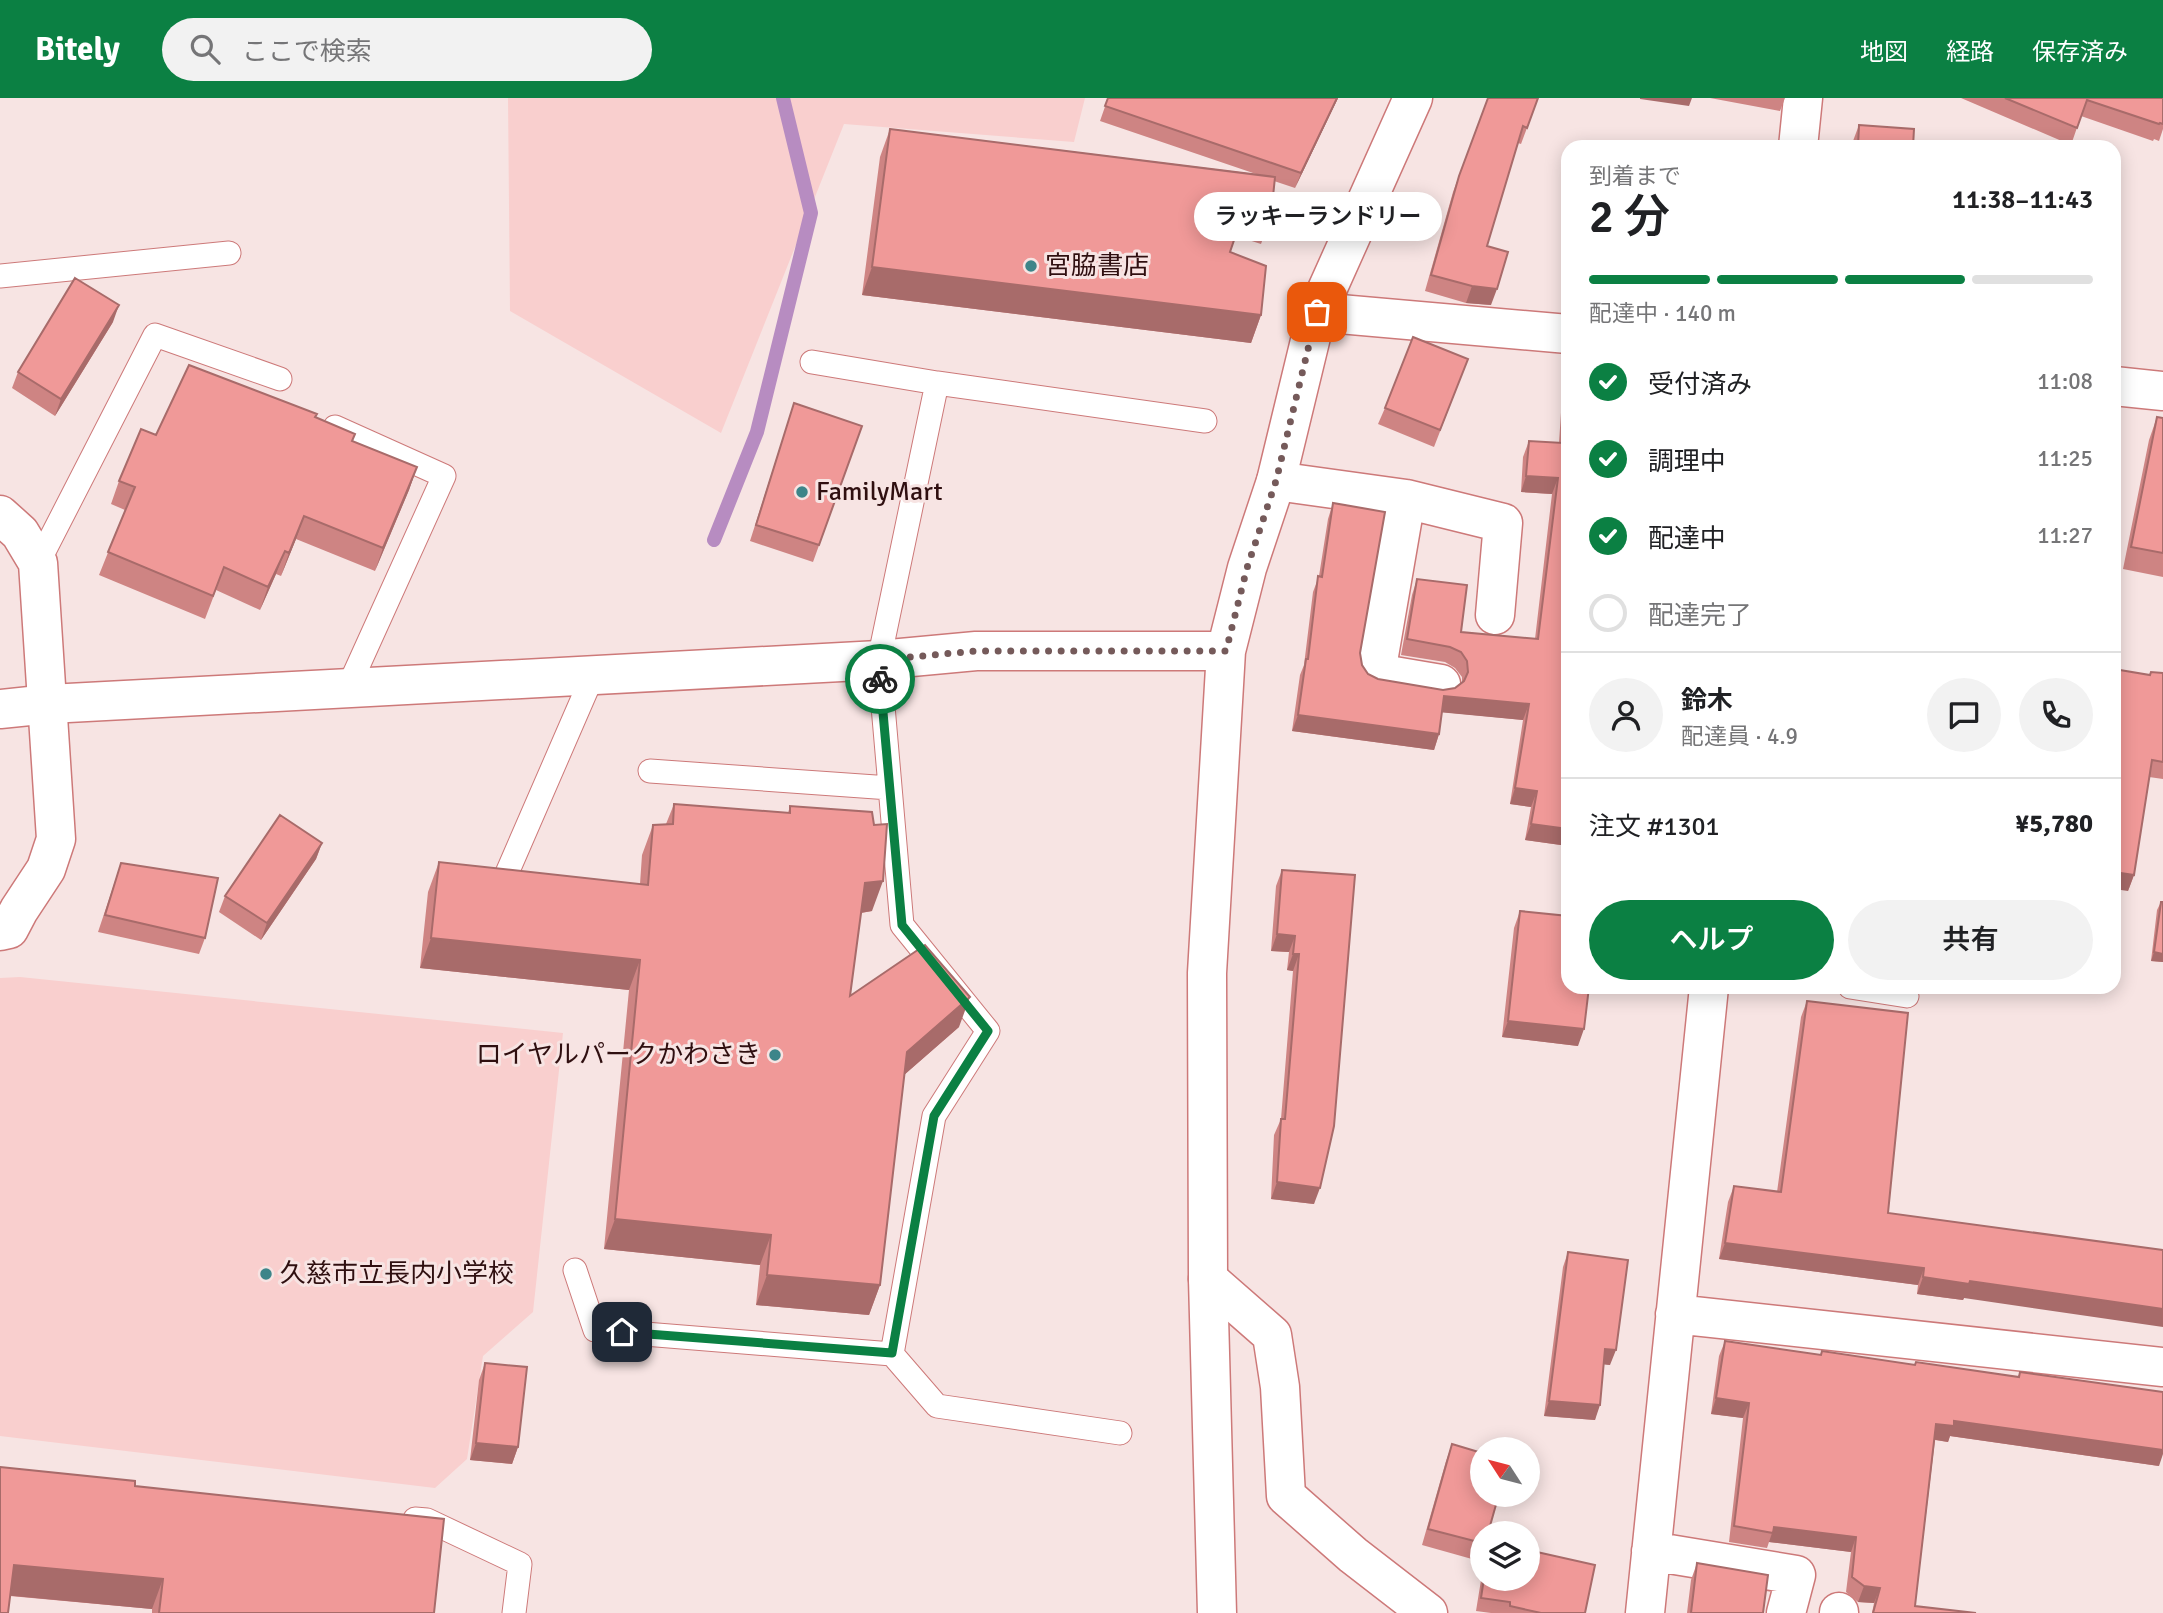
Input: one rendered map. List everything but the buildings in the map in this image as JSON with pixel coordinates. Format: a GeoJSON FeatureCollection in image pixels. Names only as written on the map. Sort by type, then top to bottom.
{"type":"FeatureCollection","features":[{"type":"Feature","properties":{"kind":"street"},"geometry":{"type":"LineString","coordinates":[[1217,1613],[1208,1279],[1207,973],[1226,651],[1247,568],[1276,481],[1317,312],[1413,98]]}},
{"type":"Feature","properties":{"kind":"street"},"geometry":{"type":"LineString","coordinates":[[1799,140],[1803,98]]}},
{"type":"Feature","properties":{"kind":"street"},"geometry":{"type":"LineString","coordinates":[[1317,312],[1561,333]]}},
{"type":"Feature","properties":{"kind":"street"},"geometry":{"type":"LineString","coordinates":[[2121,387],[2163,391]]}},
{"type":"Feature","properties":{"kind":"street"},"geometry":{"type":"LineString","coordinates":[[1276,481],[1406,499],[1503,523],[1495,615]]}},
{"type":"Feature","properties":{"kind":"street"},"geometry":{"type":"LineString","coordinates":[[1406,499],[1376,674],[1441,684]]}},
{"type":"Feature","properties":{"kind":"street"},"geometry":{"type":"LineString","coordinates":[[0,516],[20,533],[38,563],[56,839],[46,869],[9,929],[0,931]]}},
{"type":"Feature","properties":{"kind":"street"},"geometry":{"type":"LineString","coordinates":[[0,709],[49,704],[879,660],[976,651],[1226,651]]}},
{"type":"Feature","properties":{"kind":"street"},"geometry":{"type":"LineString","coordinates":[[1645,1613],[1708,994]]}},
{"type":"Feature","properties":{"kind":"street"},"geometry":{"type":"LineString","coordinates":[[1208,1279],[1272,1335],[1280,1387],[1286,1496],[1353,1555],[1428,1613]]}},
{"type":"Feature","properties":{"kind":"street"},"geometry":{"type":"LineString","coordinates":[[1675,1314],[2163,1367]]}},
{"type":"Feature","properties":{"kind":"street"},"geometry":{"type":"LineString","coordinates":[[1651,1550],[1796,1575],[1786,1613]]}},
{"type":"Feature","properties":{"kind":"lane"},"geometry":{"type":"LineString","coordinates":[[0,276],[229,253]]}},
{"type":"Feature","properties":{"kind":"lane"},"geometry":{"type":"LineString","coordinates":[[38,563],[155,335],[280,379]]}},
{"type":"Feature","properties":{"kind":"lane"},"geometry":{"type":"LineString","coordinates":[[811,362],[937,383],[1205,421]]}},
{"type":"Feature","properties":{"kind":"lane"},"geometry":{"type":"LineString","coordinates":[[892,1353],[934,1116],[988,1031],[902,925],[879,660],[937,383]]}},
{"type":"Feature","properties":{"kind":"lane"},"geometry":{"type":"LineString","coordinates":[[335,427],[444,476],[348,688]]}},
{"type":"Feature","properties":{"kind":"lane"},"geometry":{"type":"LineString","coordinates":[[507,873],[593,675]]}},
{"type":"Feature","properties":{"kind":"lane"},"geometry":{"type":"LineString","coordinates":[[650,771],[890,788]]}},
{"type":"Feature","properties":{"kind":"lane"},"geometry":{"type":"LineString","coordinates":[[1894,994],[1907,996]]}},
{"type":"Feature","properties":{"kind":"lane"},"geometry":{"type":"LineString","coordinates":[[575,1270],[595,1330],[892,1353],[937,1406],[1120,1433]]}},
{"type":"Feature","properties":{"kind":"lane"},"geometry":{"type":"LineString","coordinates":[[387,1516],[427,1520],[520,1564],[514,1613]]}},
{"type":"Feature","properties":{"kind":"shaded area"},"geometry":{"type":"Polygon","coordinates":[[[508,98],[1085,98],[1074,142],[844,124],[721,433],[510,311],[508,98]]]}},
{"type":"Feature","properties":{"kind":"shaded area","name":"久慈市立長内小学校"},"geometry":{"type":"Polygon","coordinates":[[[20,977],[563,1033],[533,1312],[483,1356],[467,1459],[435,1488],[0,1436],[0,978],[20,977]]]}},
{"type":"Feature","properties":{"kind":"waterway"},"geometry":{"type":"LineString","coordinates":[[714,540],[757,432],[811,213],[783,98]]}},
{"type":"Feature","properties":{"kind":"way so far"},"geometry":{"type":"LineString","coordinates":[[880,679],[879,660],[976,651],[1226,651],[1247,568],[1276,481],[1317,312]]}},
{"type":"Feature","properties":{"kind":"place","name":"宮脇書店"},"geometry":{"type":"Point","coordinates":[1031,266]}},
{"type":"Feature","properties":{"kind":"place","name":"ラッキーランドリー"},"geometry":{"type":"Point","coordinates":[1317,312]}},
{"type":"Feature","properties":{"kind":"place","name":"FamilyMart"},"geometry":{"type":"Point","coordinates":[802,492]}},
{"type":"Feature","properties":{"kind":"place","name":"ロイヤルパークかわさき"},"geometry":{"type":"Point","coordinates":[775,1055]}},
{"type":"Feature","properties":{"kind":"place","name":"久慈市立長内小学校"},"geometry":{"type":"Point","coordinates":[266,1274]}},
{"type":"Feature","properties":{"kind":"route"},"geometry":{"type":"LineString","coordinates":[[622,1332],[892,1353],[934,1116],[988,1031],[902,925],[880,679]]}}]}
